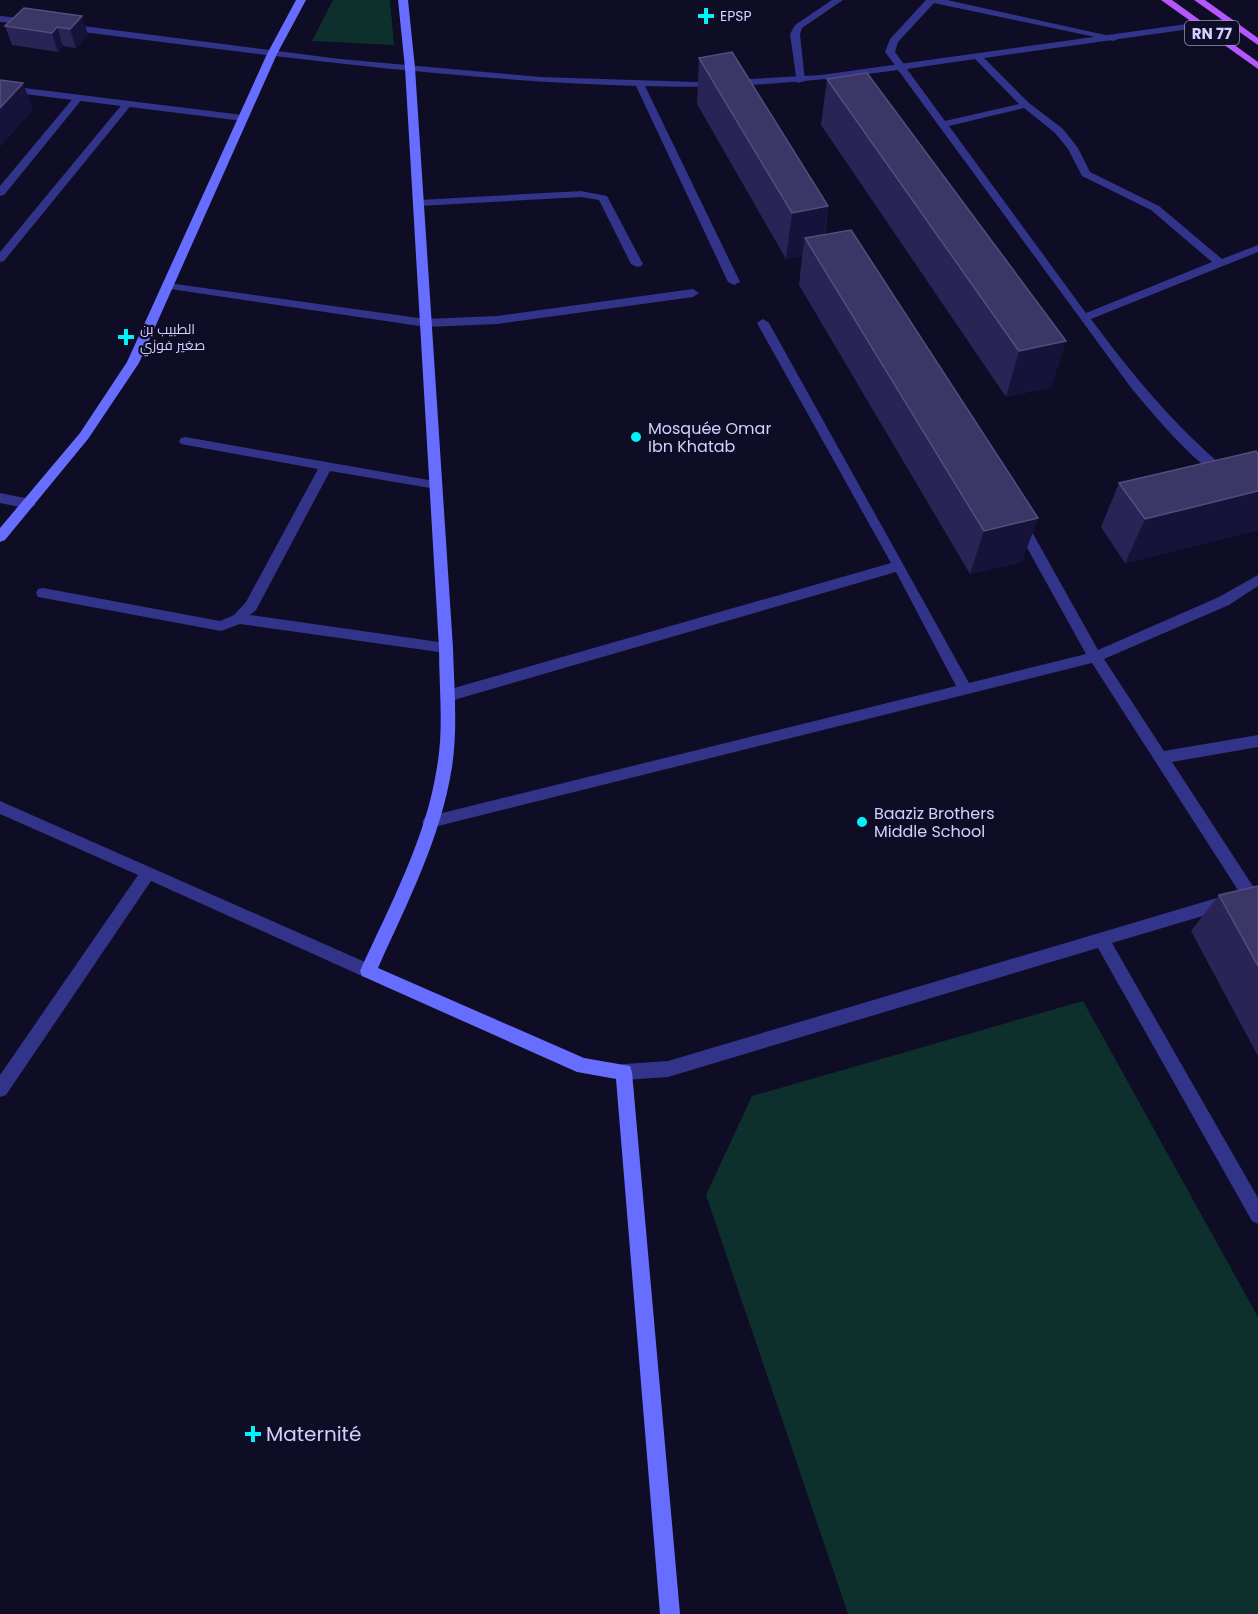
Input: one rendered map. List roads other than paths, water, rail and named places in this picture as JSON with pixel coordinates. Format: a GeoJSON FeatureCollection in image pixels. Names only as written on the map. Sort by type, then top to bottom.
{"type":"FeatureCollection","features":[{"type":"Feature","properties":{"kind":"main road"},"geometry":{"type":"LineString","coordinates":[[0,537],[30,504],[84,436],[133,363],[272,54],[301,0]]}},
{"type":"Feature","properties":{"kind":"main road"},"geometry":{"type":"LineString","coordinates":[[403,0],[419,202],[446,648],[448,735],[440,790],[422,849],[368,971],[583,1066],[624,1072],[670,1614]]}},
{"type":"Feature","properties":{"kind":"main road","name":"RN 77"},"geometry":{"type":"LineString","coordinates":[[1166,0],[1258,66]]}},
{"type":"Feature","properties":{"kind":"main road","name":"RN 77"},"geometry":{"type":"LineString","coordinates":[[1199,0],[1258,42]]}},
{"type":"Feature","properties":{"kind":"street"},"geometry":{"type":"LineString","coordinates":[[800,81],[795,34],[798,27],[838,0]]}},
{"type":"Feature","properties":{"kind":"street"},"geometry":{"type":"LineString","coordinates":[[1114,38],[933,0],[893,42],[890,52],[1148,402],[1204,459],[1231,480]]}},
{"type":"Feature","properties":{"kind":"street"},"geometry":{"type":"LineString","coordinates":[[980,11],[985,0]]}},
{"type":"Feature","properties":{"kind":"street"},"geometry":{"type":"LineString","coordinates":[[0,19],[39,23]]}},
{"type":"Feature","properties":{"kind":"street"},"geometry":{"type":"LineString","coordinates":[[61,26],[272,54],[540,80],[639,85],[736,85],[800,81],[902,68],[1230,21]]}},
{"type":"Feature","properties":{"kind":"street"},"geometry":{"type":"LineString","coordinates":[[978,57],[1026,105],[1059,131],[1070,143],[1086,174],[1155,208],[1220,263]]}},
{"type":"Feature","properties":{"kind":"street"},"geometry":{"type":"LineString","coordinates":[[639,85],[734,282]]}},
{"type":"Feature","properties":{"kind":"street"},"geometry":{"type":"LineString","coordinates":[[0,88],[243,118]]}},
{"type":"Feature","properties":{"kind":"street"},"geometry":{"type":"LineString","coordinates":[[0,193],[78,98]]}},
{"type":"Feature","properties":{"kind":"street"},"geometry":{"type":"LineString","coordinates":[[0,259],[127,104]]}},
{"type":"Feature","properties":{"kind":"street"},"geometry":{"type":"LineString","coordinates":[[943,124],[1026,105]]}},
{"type":"Feature","properties":{"kind":"street"},"geometry":{"type":"LineString","coordinates":[[419,202],[582,194],[603,198],[637,264]]}},
{"type":"Feature","properties":{"kind":"street"},"geometry":{"type":"LineString","coordinates":[[1084,318],[1258,248]]}},
{"type":"Feature","properties":{"kind":"street"},"geometry":{"type":"LineString","coordinates":[[168,286],[426,323],[497,320],[693,294]]}},
{"type":"Feature","properties":{"kind":"street"},"geometry":{"type":"LineString","coordinates":[[763,323],[899,566],[964,688]]}},
{"type":"Feature","properties":{"kind":"street"},"geometry":{"type":"LineString","coordinates":[[185,441],[436,485]]}},
{"type":"Feature","properties":{"kind":"street"},"geometry":{"type":"LineString","coordinates":[[239,620],[250,606],[326,466]]}},
{"type":"Feature","properties":{"kind":"street"},"geometry":{"type":"LineString","coordinates":[[0,498],[30,504]]}},
{"type":"Feature","properties":{"kind":"street"},"geometry":{"type":"LineString","coordinates":[[624,1072],[668,1070],[1102,940],[1254,901],[1095,657],[1027,535]]}},
{"type":"Feature","properties":{"kind":"street"},"geometry":{"type":"LineString","coordinates":[[447,696],[899,566]]}},
{"type":"Feature","properties":{"kind":"street"},"geometry":{"type":"LineString","coordinates":[[430,822],[1095,657],[1224,601],[1258,580]]}},
{"type":"Feature","properties":{"kind":"street"},"geometry":{"type":"LineString","coordinates":[[43,593],[221,626],[239,620],[446,648]]}},
{"type":"Feature","properties":{"kind":"street"},"geometry":{"type":"LineString","coordinates":[[1161,758],[1258,741]]}},
{"type":"Feature","properties":{"kind":"street"},"geometry":{"type":"LineString","coordinates":[[0,807],[270,930],[368,971]]}},
{"type":"Feature","properties":{"kind":"street"},"geometry":{"type":"LineString","coordinates":[[0,1089],[148,873]]}},
{"type":"Feature","properties":{"kind":"street"},"geometry":{"type":"LineString","coordinates":[[1102,940],[1258,1215]]}},
{"type":"Feature","properties":{"kind":"place","name":"EPSP"},"geometry":{"type":"Point","coordinates":[706,16]}},
{"type":"Feature","properties":{"kind":"place","name":"الطبيب بن صغير فوزي"},"geometry":{"type":"Point","coordinates":[126,337]}},
{"type":"Feature","properties":{"kind":"place","name":"Mosquée Omar Ibn Khatab"},"geometry":{"type":"Point","coordinates":[636,437]}},
{"type":"Feature","properties":{"kind":"place","name":"Baaziz Brothers Middle School"},"geometry":{"type":"Point","coordinates":[862,822]}},
{"type":"Feature","properties":{"kind":"place","name":"Maternité"},"geometry":{"type":"Point","coordinates":[253,1434]}}]}
